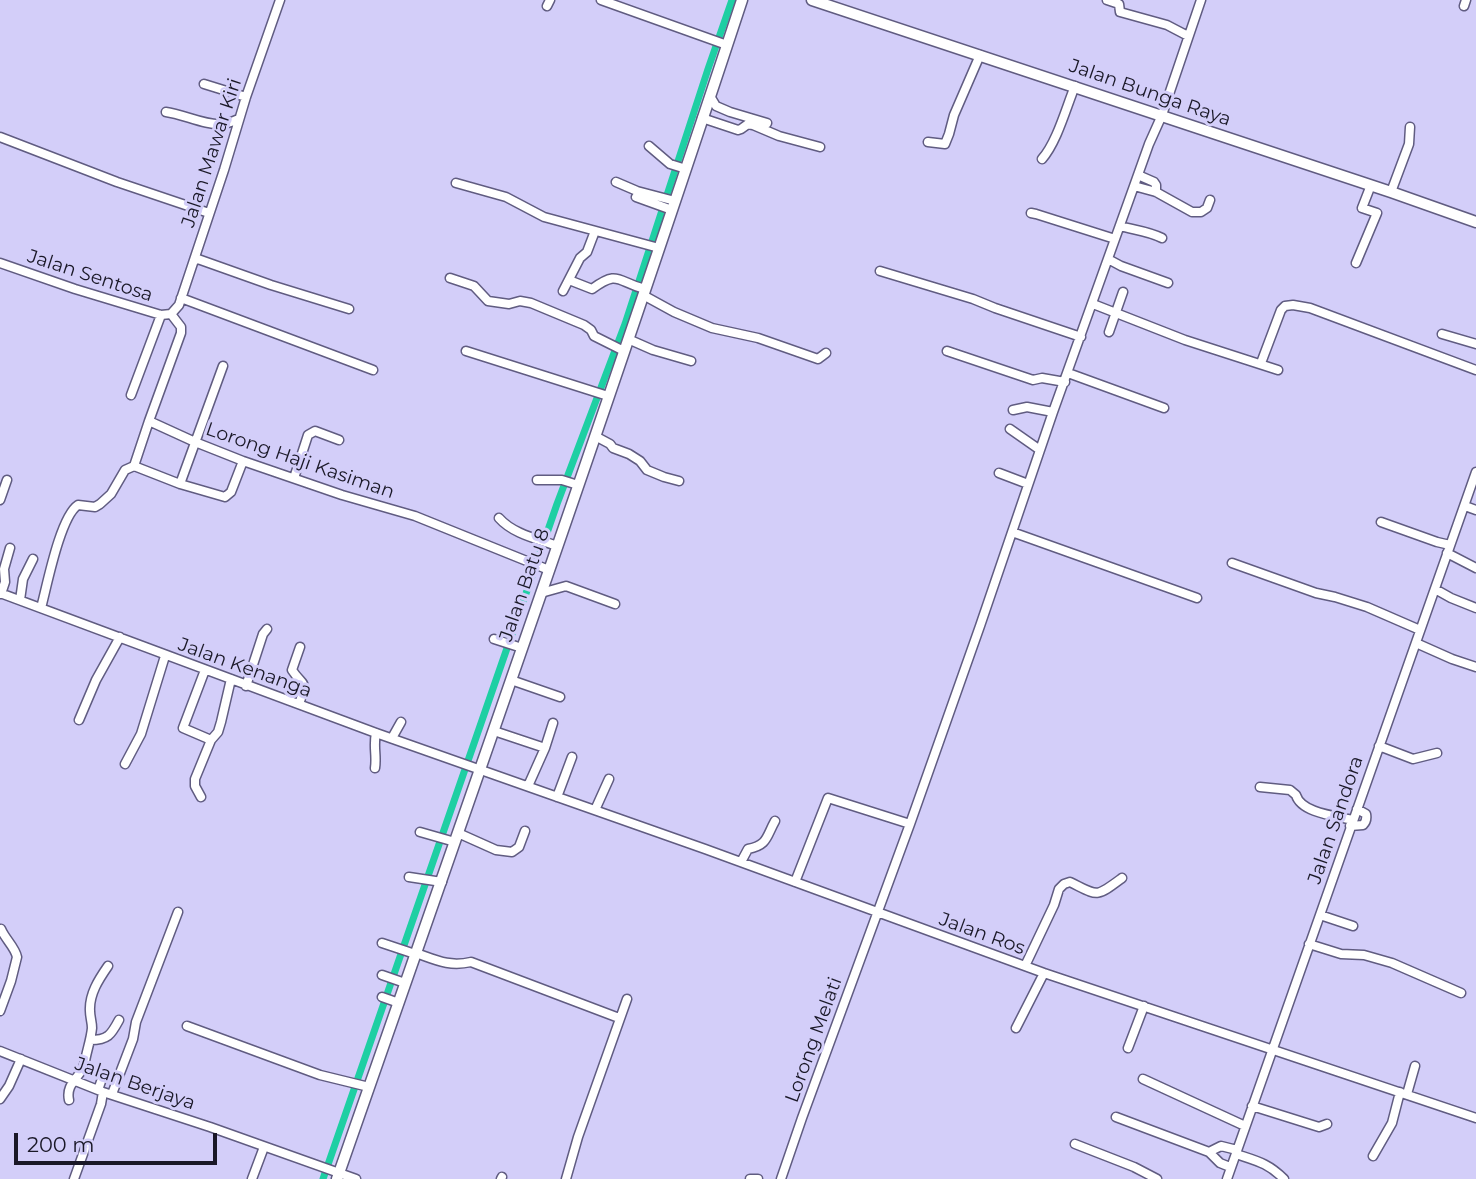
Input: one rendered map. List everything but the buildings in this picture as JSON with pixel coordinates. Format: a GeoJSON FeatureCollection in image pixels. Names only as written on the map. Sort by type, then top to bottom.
{"type":"FeatureCollection","features":[{"type":"Feature","properties":{"kind":"street","name":"Jalan Mawar Kiri"},"geometry":{"type":"LineString","coordinates":[[171,314],[176,310],[195,258],[280,0]]}},
{"type":"Feature","properties":{"kind":"street"},"geometry":{"type":"LineString","coordinates":[[601,0],[727,45]]}},
{"type":"Feature","properties":{"kind":"street","name":"Jalan Batu 8"},"geometry":{"type":"LineString","coordinates":[[335,1174],[390,1000],[402,982],[477,769],[494,731],[511,680],[518,647],[541,593],[549,543],[570,483],[594,436],[601,393],[628,339],[640,289],[657,247],[680,167],[702,118],[742,0]]}},
{"type":"Feature","properties":{"kind":"street","name":"Jalan Bunga Raya"},"geometry":{"type":"LineString","coordinates":[[812,0],[825,2],[1476,222]]}},
{"type":"Feature","properties":{"kind":"street"},"geometry":{"type":"LineString","coordinates":[[1107,0],[1119,4],[1120,12],[1167,25],[1188,36]]}},
{"type":"Feature","properties":{"kind":"street","name":"Lorong Melati"},"geometry":{"type":"LineString","coordinates":[[781,1179],[910,824],[1053,412],[1149,144],[1162,115],[1201,0]]}},
{"type":"Feature","properties":{"kind":"street"},"geometry":{"type":"LineString","coordinates":[[928,142],[945,144],[954,115],[980,55]]}},
{"type":"Feature","properties":{"kind":"street"},"geometry":{"type":"LineString","coordinates":[[204,85],[246,97]]}},
{"type":"Feature","properties":{"kind":"street"},"geometry":{"type":"LineString","coordinates":[[1042,159],[1053,140],[1075,86]]}},
{"type":"Feature","properties":{"kind":"street"},"geometry":{"type":"LineString","coordinates":[[710,96],[716,106],[767,122]]}},
{"type":"Feature","properties":{"kind":"street"},"geometry":{"type":"LineString","coordinates":[[166,112],[221,125],[239,119]]}},
{"type":"Feature","properties":{"kind":"street"},"geometry":{"type":"LineString","coordinates":[[702,118],[738,130],[748,124],[753,125],[779,136],[820,147]]}},
{"type":"Feature","properties":{"kind":"street"},"geometry":{"type":"LineString","coordinates":[[1391,192],[1409,145],[1410,127]]}},
{"type":"Feature","properties":{"kind":"street"},"geometry":{"type":"LineString","coordinates":[[0,137],[117,182],[209,213]]}},
{"type":"Feature","properties":{"kind":"street"},"geometry":{"type":"LineString","coordinates":[[649,146],[680,167]]}},
{"type":"Feature","properties":{"kind":"street"},"geometry":{"type":"LineString","coordinates":[[1138,175],[1154,182],[1156,192]]}},
{"type":"Feature","properties":{"kind":"street"},"geometry":{"type":"LineString","coordinates":[[616,182],[636,197],[668,204]]}},
{"type":"Feature","properties":{"kind":"street"},"geometry":{"type":"LineString","coordinates":[[456,183],[506,197],[544,217],[657,247]]}},
{"type":"Feature","properties":{"kind":"street"},"geometry":{"type":"LineString","coordinates":[[1356,262],[1377,213],[1362,208],[1371,185]]}},
{"type":"Feature","properties":{"kind":"street"},"geometry":{"type":"LineString","coordinates":[[1134,186],[1156,192],[1192,212],[1201,212],[1207,208],[1210,200]]}},
{"type":"Feature","properties":{"kind":"street"},"geometry":{"type":"LineString","coordinates":[[1031,214],[1115,239]]}},
{"type":"Feature","properties":{"kind":"street"},"geometry":{"type":"LineString","coordinates":[[1119,226],[1149,231],[1162,237]]}},
{"type":"Feature","properties":{"kind":"street"},"geometry":{"type":"LineString","coordinates":[[563,291],[580,258],[587,252],[595,231]]}},
{"type":"Feature","properties":{"kind":"street"},"geometry":{"type":"LineString","coordinates":[[195,258],[349,309]]}},
{"type":"Feature","properties":{"kind":"street"},"geometry":{"type":"LineString","coordinates":[[1108,259],[1168,284]]}},
{"type":"Feature","properties":{"kind":"street","name":"Jalan Sentosa"},"geometry":{"type":"LineString","coordinates":[[0,263],[161,315],[171,314]]}},
{"type":"Feature","properties":{"kind":"street"},"geometry":{"type":"LineString","coordinates":[[880,271],[1081,337]]}},
{"type":"Feature","properties":{"kind":"street"},"geometry":{"type":"LineString","coordinates":[[569,280],[592,289],[604,280],[614,277],[640,289],[674,312],[720,331],[758,338],[818,359],[826,352]]}},
{"type":"Feature","properties":{"kind":"street"},"geometry":{"type":"LineString","coordinates":[[450,278],[474,286],[488,301],[509,304],[520,301],[563,316],[622,350]]}},
{"type":"Feature","properties":{"kind":"street"},"geometry":{"type":"LineString","coordinates":[[1109,332],[1123,292]]}},
{"type":"Feature","properties":{"kind":"street"},"geometry":{"type":"LineString","coordinates":[[181,298],[373,370]]}},
{"type":"Feature","properties":{"kind":"street"},"geometry":{"type":"LineString","coordinates":[[1093,304],[1185,340],[1278,370]]}},
{"type":"Feature","properties":{"kind":"street"},"geometry":{"type":"LineString","coordinates":[[1261,363],[1281,310],[1285,306],[1293,305],[1310,308],[1476,370]]}},
{"type":"Feature","properties":{"kind":"street"},"geometry":{"type":"LineString","coordinates":[[134,466],[181,333],[181,327],[171,314]]}},
{"type":"Feature","properties":{"kind":"street"},"geometry":{"type":"LineString","coordinates":[[131,395],[161,315]]}},
{"type":"Feature","properties":{"kind":"street"},"geometry":{"type":"LineString","coordinates":[[1442,334],[1476,344]]}},
{"type":"Feature","properties":{"kind":"street"},"geometry":{"type":"LineString","coordinates":[[628,339],[653,350],[691,361]]}},
{"type":"Feature","properties":{"kind":"street"},"geometry":{"type":"LineString","coordinates":[[466,351],[601,393]]}},
{"type":"Feature","properties":{"kind":"street"},"geometry":{"type":"LineString","coordinates":[[947,351],[1032,380],[1066,377],[1164,408]]}},
{"type":"Feature","properties":{"kind":"street"},"geometry":{"type":"LineString","coordinates":[[180,484],[223,366]]}},
{"type":"Feature","properties":{"kind":"street"},"geometry":{"type":"LineString","coordinates":[[1013,410],[1027,407],[1053,412]]}},
{"type":"Feature","properties":{"kind":"street","name":"Lorong Haji Kasiman"},"geometry":{"type":"LineString","coordinates":[[149,421],[243,461],[342,495],[415,516],[545,568]]}},
{"type":"Feature","properties":{"kind":"street"},"geometry":{"type":"LineString","coordinates":[[1010,429],[1040,450]]}},
{"type":"Feature","properties":{"kind":"street"},"geometry":{"type":"LineString","coordinates":[[294,478],[308,435],[315,431],[340,440]]}},
{"type":"Feature","properties":{"kind":"street"},"geometry":{"type":"LineString","coordinates":[[594,436],[640,461],[647,470],[679,481]]}},
{"type":"Feature","properties":{"kind":"street"},"geometry":{"type":"LineString","coordinates":[[41,608],[57,548],[71,512],[78,505],[95,507],[100,504],[111,494],[125,470],[134,466],[180,484],[225,497],[231,492],[243,461]]}},
{"type":"Feature","properties":{"kind":"street","name":"Jalan Sandora"},"geometry":{"type":"LineString","coordinates":[[1227,1179],[1352,823],[1359,826],[1365,823],[1367,818],[1366,814],[1357,809],[1476,472]]}},
{"type":"Feature","properties":{"kind":"street"},"geometry":{"type":"LineString","coordinates":[[999,473],[1028,484]]}},
{"type":"Feature","properties":{"kind":"street"},"geometry":{"type":"LineString","coordinates":[[0,500],[7,480]]}},
{"type":"Feature","properties":{"kind":"street"},"geometry":{"type":"LineString","coordinates":[[537,480],[570,483]]}},
{"type":"Feature","properties":{"kind":"street"},"geometry":{"type":"LineString","coordinates":[[1465,506],[1476,510]]}},
{"type":"Feature","properties":{"kind":"street"},"geometry":{"type":"LineString","coordinates":[[499,518],[506,525],[549,543]]}},
{"type":"Feature","properties":{"kind":"street"},"geometry":{"type":"LineString","coordinates":[[1381,522],[1437,542],[1476,568]]}},
{"type":"Feature","properties":{"kind":"street"},"geometry":{"type":"LineString","coordinates":[[1012,532],[1197,598]]}},
{"type":"Feature","properties":{"kind":"street"},"geometry":{"type":"LineString","coordinates":[[1,594],[10,548]]}},
{"type":"Feature","properties":{"kind":"street"},"geometry":{"type":"LineString","coordinates":[[20,600],[23,579],[33,559]]}},
{"type":"Feature","properties":{"kind":"street"},"geometry":{"type":"LineString","coordinates":[[1232,563],[1316,593],[1367,607],[1420,630]]}},
{"type":"Feature","properties":{"kind":"street"},"geometry":{"type":"LineString","coordinates":[[541,593],[566,586],[615,604]]}},
{"type":"Feature","properties":{"kind":"street"},"geometry":{"type":"LineString","coordinates":[[1435,589],[1476,608]]}},
{"type":"Feature","properties":{"kind":"street","name":"Jalan Kenanga"},"geometry":{"type":"LineString","coordinates":[[1,594],[477,769]]}},
{"type":"Feature","properties":{"kind":"street"},"geometry":{"type":"LineString","coordinates":[[246,686],[267,629]]}},
{"type":"Feature","properties":{"kind":"street"},"geometry":{"type":"LineString","coordinates":[[79,720],[96,680],[120,637]]}},
{"type":"Feature","properties":{"kind":"street"},"geometry":{"type":"LineString","coordinates":[[494,639],[518,647]]}},
{"type":"Feature","properties":{"kind":"street"},"geometry":{"type":"LineString","coordinates":[[1416,643],[1476,667]]}},
{"type":"Feature","properties":{"kind":"street"},"geometry":{"type":"LineString","coordinates":[[299,704],[304,685],[292,670],[300,647]]}},
{"type":"Feature","properties":{"kind":"street"},"geometry":{"type":"LineString","coordinates":[[125,764],[141,734],[165,656]]}},
{"type":"Feature","properties":{"kind":"street"},"geometry":{"type":"LineString","coordinates":[[205,670],[183,728],[211,740]]}},
{"type":"Feature","properties":{"kind":"street"},"geometry":{"type":"LineString","coordinates":[[201,797],[195,786],[195,779],[211,740],[218,732],[231,679]]}},
{"type":"Feature","properties":{"kind":"street"},"geometry":{"type":"LineString","coordinates":[[511,680],[560,697]]}},
{"type":"Feature","properties":{"kind":"street"},"geometry":{"type":"LineString","coordinates":[[392,738],[401,722]]}},
{"type":"Feature","properties":{"kind":"street"},"geometry":{"type":"LineString","coordinates":[[528,786],[553,723]]}},
{"type":"Feature","properties":{"kind":"street"},"geometry":{"type":"LineString","coordinates":[[494,731],[545,748]]}},
{"type":"Feature","properties":{"kind":"street"},"geometry":{"type":"LineString","coordinates":[[375,768],[373,745],[376,733]]}},
{"type":"Feature","properties":{"kind":"street"},"geometry":{"type":"LineString","coordinates":[[1380,746],[1413,759],[1437,753]]}},
{"type":"Feature","properties":{"kind":"street"},"geometry":{"type":"LineString","coordinates":[[557,797],[572,757]]}},
{"type":"Feature","properties":{"kind":"street","name":"Jalan Ros"},"geometry":{"type":"LineString","coordinates":[[477,769],[1044,973],[1476,1118]]}},
{"type":"Feature","properties":{"kind":"street"},"geometry":{"type":"LineString","coordinates":[[595,810],[609,779]]}},
{"type":"Feature","properties":{"kind":"street"},"geometry":{"type":"LineString","coordinates":[[1260,786],[1290,790],[1307,808],[1352,823]]}},
{"type":"Feature","properties":{"kind":"street"},"geometry":{"type":"LineString","coordinates":[[795,882],[828,798],[910,824]]}},
{"type":"Feature","properties":{"kind":"street"},"geometry":{"type":"LineString","coordinates":[[741,862],[748,849],[765,842],[775,821]]}},
{"type":"Feature","properties":{"kind":"street"},"geometry":{"type":"LineString","coordinates":[[420,832],[512,852],[519,847],[525,831]]}},
{"type":"Feature","properties":{"kind":"street"},"geometry":{"type":"LineString","coordinates":[[409,877],[438,881]]}},
{"type":"Feature","properties":{"kind":"street"},"geometry":{"type":"LineString","coordinates":[[1025,966],[1059,889],[1064,884],[1070,882],[1095,894],[1102,893],[1122,878]]}},
{"type":"Feature","properties":{"kind":"street"},"geometry":{"type":"LineString","coordinates":[[104,1092],[134,1038],[136,1022],[178,912]]}},
{"type":"Feature","properties":{"kind":"street"},"geometry":{"type":"LineString","coordinates":[[1320,915],[1353,926]]}},
{"type":"Feature","properties":{"kind":"street"},"geometry":{"type":"LineString","coordinates":[[0,1011],[17,957],[1,929]]}},
{"type":"Feature","properties":{"kind":"street"},"geometry":{"type":"LineString","coordinates":[[382,943],[448,964],[471,962],[619,1018]]}},
{"type":"Feature","properties":{"kind":"street"},"geometry":{"type":"LineString","coordinates":[[1309,944],[1341,954],[1364,955],[1392,963],[1461,993]]}},
{"type":"Feature","properties":{"kind":"street"},"geometry":{"type":"LineString","coordinates":[[69,1100],[73,1080],[83,1070],[90,1040],[92,1026],[89,1008],[92,995],[108,965]]}},
{"type":"Feature","properties":{"kind":"street"},"geometry":{"type":"LineString","coordinates":[[1016,1028],[1044,973]]}},
{"type":"Feature","properties":{"kind":"street"},"geometry":{"type":"LineString","coordinates":[[382,975],[402,982]]}},
{"type":"Feature","properties":{"kind":"street"},"geometry":{"type":"LineString","coordinates":[[566,1179],[578,1137],[627,999]]}},
{"type":"Feature","properties":{"kind":"street"},"geometry":{"type":"LineString","coordinates":[[1128,1048],[1144,1006]]}},
{"type":"Feature","properties":{"kind":"street"},"geometry":{"type":"LineString","coordinates":[[90,1040],[111,1035],[119,1020]]}},
{"type":"Feature","properties":{"kind":"street"},"geometry":{"type":"LineString","coordinates":[[187,1026],[320,1075],[365,1086]]}},
{"type":"Feature","properties":{"kind":"street","name":"Jalan Berjaya"},"geometry":{"type":"LineString","coordinates":[[0,1051],[104,1092],[335,1174],[356,1179]]}},
{"type":"Feature","properties":{"kind":"street"},"geometry":{"type":"LineString","coordinates":[[0,1099],[21,1059]]}},
{"type":"Feature","properties":{"kind":"street"},"geometry":{"type":"LineString","coordinates":[[1373,1156],[1392,1123],[1415,1066]]}},
{"type":"Feature","properties":{"kind":"street"},"geometry":{"type":"LineString","coordinates":[[74,1179],[101,1104],[104,1073]]}},
{"type":"Feature","properties":{"kind":"street"},"geometry":{"type":"LineString","coordinates":[[1143,1079],[1245,1126]]}},
{"type":"Feature","properties":{"kind":"street"},"geometry":{"type":"LineString","coordinates":[[1252,1106],[1319,1127],[1328,1125]]}},
{"type":"Feature","properties":{"kind":"street"},"geometry":{"type":"LineString","coordinates":[[1116,1117],[1209,1152],[1220,1163],[1230,1167]]}},
{"type":"Feature","properties":{"kind":"street"},"geometry":{"type":"LineString","coordinates":[[1075,1143],[1157,1179]]}},
{"type":"Feature","properties":{"kind":"street"},"geometry":{"type":"LineString","coordinates":[[1209,1152],[1221,1146],[1274,1168],[1284,1179]]}},
{"type":"Feature","properties":{"kind":"street"},"geometry":{"type":"LineString","coordinates":[[252,1179],[264,1147]]}},
{"type":"Feature","properties":{"kind":"street"},"geometry":{"type":"LineString","coordinates":[[750,1179],[758,1179]]}},
{"type":"Feature","properties":{"kind":"waterway"},"geometry":{"type":"LineString","coordinates":[[323,1179],[557,504],[625,324],[732,0]]}}]}
